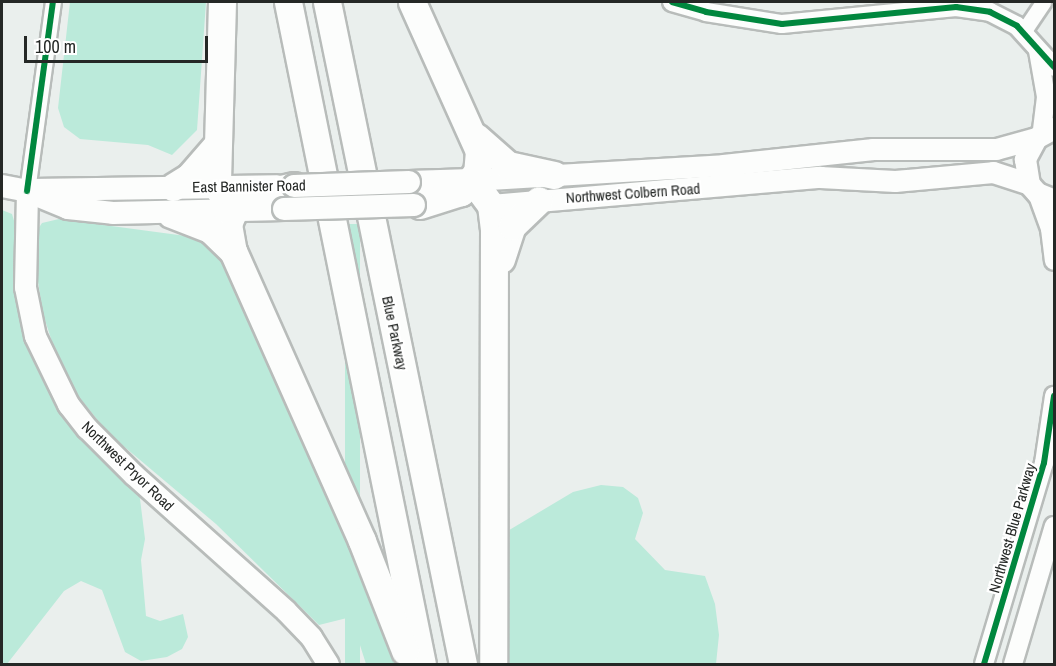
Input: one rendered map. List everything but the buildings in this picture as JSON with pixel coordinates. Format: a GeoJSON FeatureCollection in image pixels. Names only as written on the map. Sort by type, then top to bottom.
{"type":"FeatureCollection","features":[{"type":"Feature","properties":{"kind":"highway"},"geometry":{"type":"LineString","coordinates":[[222,2],[215,147],[217,186],[233,212]]}},
{"type":"Feature","properties":{"kind":"highway"},"geometry":{"type":"LineString","coordinates":[[288,2],[422,664]]}},
{"type":"Feature","properties":{"kind":"highway","name":"Blue Parkway"},"geometry":{"type":"LineString","coordinates":[[327,2],[463,664]]}},
{"type":"Feature","properties":{"kind":"highway"},"geometry":{"type":"LineString","coordinates":[[412,2],[476,137],[479,164],[472,180],[455,195],[415,197]]}},
{"type":"Feature","properties":{"kind":"highway"},"geometry":{"type":"LineString","coordinates":[[476,137],[508,165],[554,176]]}},
{"type":"Feature","properties":{"kind":"highway"},"geometry":{"type":"LineString","coordinates":[[173,187],[189,177],[215,147]]}},
{"type":"Feature","properties":{"kind":"highway"},"geometry":{"type":"LineString","coordinates":[[472,180],[491,205],[495,277],[493,664]]}},
{"type":"Feature","properties":{"kind":"highway"},"geometry":{"type":"LineString","coordinates":[[289,197],[252,198],[233,212],[228,224],[232,251],[362,541],[410,664]]}},
{"type":"Feature","properties":{"kind":"highway"},"geometry":{"type":"LineString","coordinates":[[495,277],[512,226],[540,200]]}},
{"type":"Feature","properties":{"kind":"highway"},"geometry":{"type":"LineString","coordinates":[[171,214],[210,229],[232,251]]}},
{"type":"Feature","properties":{"kind":"main road","name":"Northwest Colbern Road"},"geometry":{"type":"LineString","coordinates":[[472,180],[723,165],[873,149],[996,149],[1044,132]]}},
{"type":"Feature","properties":{"kind":"main road"},"geometry":{"type":"LineString","coordinates":[[1040,192],[1024,159],[1044,132]]}},
{"type":"Feature","properties":{"kind":"main road","name":"Northwest Colbern Road"},"geometry":{"type":"LineString","coordinates":[[415,197],[491,205],[820,177],[895,181],[979,171],[997,172],[1040,192]]}},
{"type":"Feature","properties":{"kind":"main road","name":"East Bannister Road"},"geometry":{"type":"LineString","coordinates":[[2,186],[27,191],[68,208],[171,214],[233,212]]}},
{"type":"Feature","properties":{"kind":"main road","name":"East Bannister Road"},"geometry":{"type":"LineString","coordinates":[[27,191],[217,186],[289,197],[415,197]]}},
{"type":"Feature","properties":{"kind":"main road","name":"Northwest Pryor Road"},"geometry":{"type":"LineString","coordinates":[[27,191],[25,286],[35,336],[68,404],[87,428],[133,474],[286,611],[311,637],[328,664]]}},
{"type":"Feature","properties":{"kind":"street","name":"Northwest Pryor Road"},"geometry":{"type":"LineString","coordinates":[[27,191],[53,2]]}},
{"type":"Feature","properties":{"kind":"street"},"geometry":{"type":"LineString","coordinates":[[672,2],[716,15],[782,24],[956,7],[990,12],[1029,38],[1054,67]]}},
{"type":"Feature","properties":{"kind":"street"},"geometry":{"type":"LineString","coordinates":[[1043,2],[1029,38],[1044,70],[1046,97],[1044,132]]}},
{"type":"Feature","properties":{"kind":"street"},"geometry":{"type":"LineString","coordinates":[[1040,192],[1050,229],[1054,261]]}},
{"type":"Feature","properties":{"kind":"street","name":"Northwest Blue Parkway"},"geometry":{"type":"LineString","coordinates":[[984,664],[1044,463],[1054,396]]}},
{"type":"Feature","properties":{"kind":"street"},"geometry":{"type":"LineString","coordinates":[[1013,664],[1054,526]]}},
{"type":"Feature","properties":{"kind":"green space"},"geometry":{"type":"Polygon","coordinates":[[[70,2],[206,2],[197,130],[172,155],[148,145],[80,139],[64,127],[58,108],[70,2]]]}},
{"type":"Feature","properties":{"kind":"green space"},"geometry":{"type":"Polygon","coordinates":[[[2,210],[12,214],[15,224],[17,292],[30,348],[47,386],[76,429],[139,491],[145,539],[141,560],[146,616],[160,621],[183,614],[188,637],[182,649],[167,657],[141,661],[125,652],[102,590],[81,581],[64,591],[7,664],[2,664],[2,210]]]}},
{"type":"Feature","properties":{"kind":"green space"},"geometry":{"type":"Polygon","coordinates":[[[59,219],[201,238],[220,248],[385,620],[401,664],[366,664],[351,617],[319,625],[216,524],[108,433],[75,392],[57,357],[43,314],[37,275],[38,229],[42,223],[59,219]]]}},
{"type":"Feature","properties":{"kind":"green space"},"geometry":{"type":"Polygon","coordinates":[[[345,224],[360,224],[360,664],[345,664],[345,224]]]}},
{"type":"Feature","properties":{"kind":"green space"},"geometry":{"type":"Polygon","coordinates":[[[601,485],[623,487],[638,498],[643,513],[635,539],[665,570],[705,576],[715,604],[719,635],[716,664],[506,664],[506,532],[573,492],[601,485]]]}},
{"type":"Feature","properties":{"kind":"cycle path"},"geometry":{"type":"LineString","coordinates":[[27,191],[53,2]]}},
{"type":"Feature","properties":{"kind":"cycle path"},"geometry":{"type":"LineString","coordinates":[[672,2],[706,12],[782,24],[956,7],[990,12],[1017,26],[1054,67]]}},
{"type":"Feature","properties":{"kind":"cycle path"},"geometry":{"type":"LineString","coordinates":[[984,664],[1044,463],[1054,396]]}}]}
